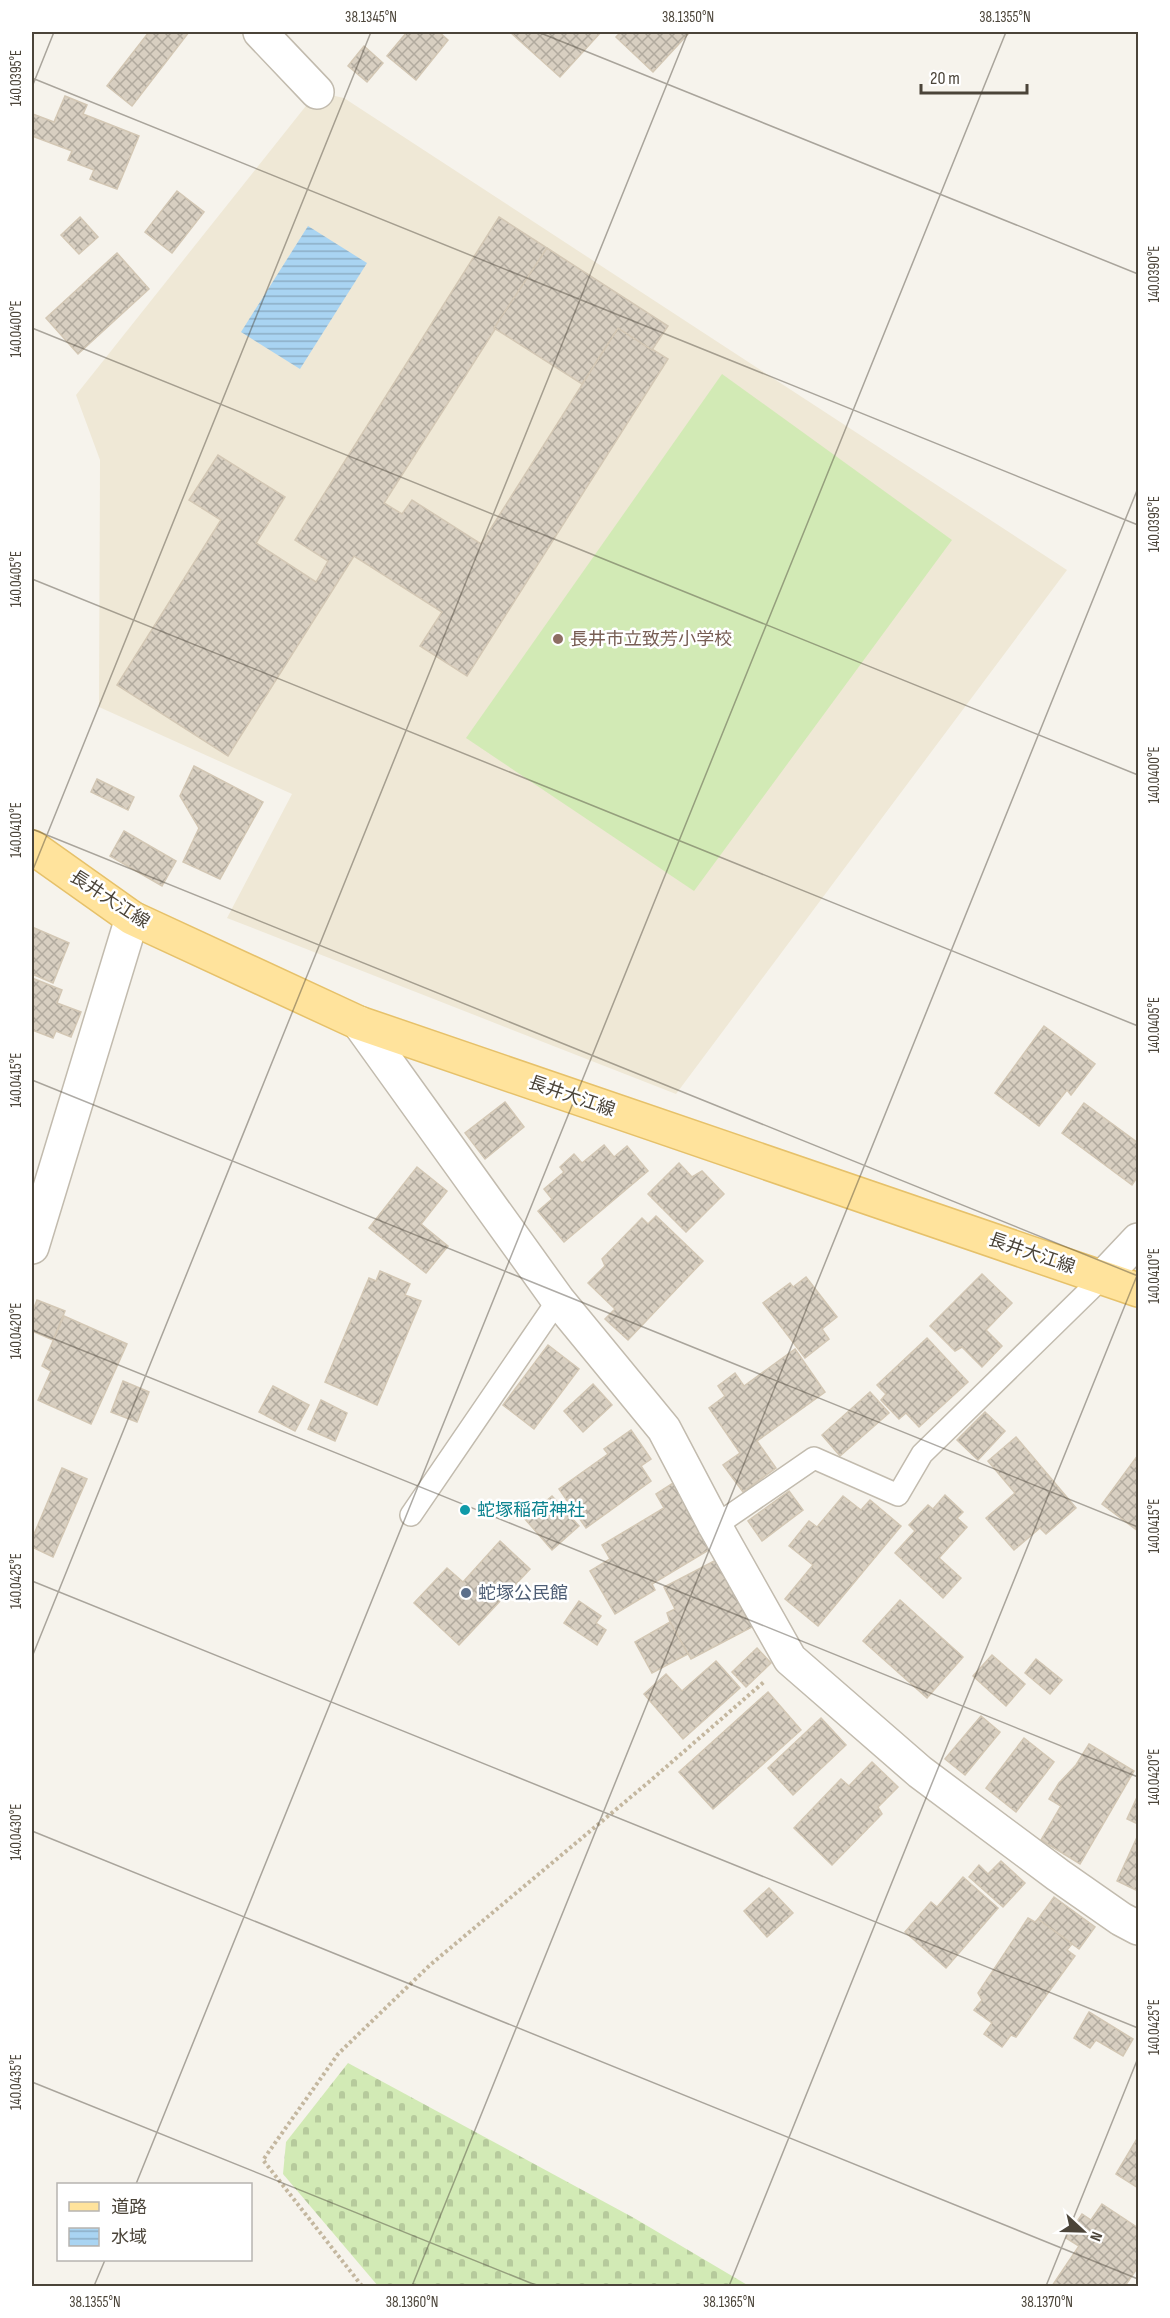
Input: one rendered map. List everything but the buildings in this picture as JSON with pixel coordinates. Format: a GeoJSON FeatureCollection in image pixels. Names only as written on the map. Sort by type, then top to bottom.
{"type":"FeatureCollection","features":[{"type":"Feature","properties":{"kind":"main road","name":"長井大江線"},"geometry":{"type":"LineString","coordinates":[[32,847],[132,918],[359,1023],[1138,1290]]}},
{"type":"Feature","properties":{"kind":"street"},"geometry":{"type":"LineString","coordinates":[[260,32],[317,92]]}},
{"type":"Feature","properties":{"kind":"street"},"geometry":{"type":"LineString","coordinates":[[32,1247],[132,918]]}},
{"type":"Feature","properties":{"kind":"street"},"geometry":{"type":"LineString","coordinates":[[359,1023],[558,1300],[664,1429],[715,1526],[790,1659],[920,1772],[1058,1875],[1121,1919],[1138,1928]]}},
{"type":"Feature","properties":{"kind":"street"},"geometry":{"type":"LineString","coordinates":[[1103,1277],[1138,1240]]}},
{"type":"Feature","properties":{"kind":"lane"},"geometry":{"type":"LineString","coordinates":[[715,1526],[814,1458],[898,1495],[922,1454],[1103,1277]]}},
{"type":"Feature","properties":{"kind":"lane"},"geometry":{"type":"LineString","coordinates":[[411,1515],[558,1300]]}},
{"type":"Feature","properties":{"kind":"path"},"geometry":{"type":"LineString","coordinates":[[362,2286],[263,2160],[338,2054],[430,1965],[650,1781],[790,1659]]}},
{"type":"Feature","properties":{"kind":"shaded area","name":"長井市立致芳小学校"},"geometry":{"type":"Polygon","coordinates":[[[317,92],[344,98],[1067,570],[676,1094],[227,918],[292,794],[99,707],[100,460],[76,395],[317,92]]]}},
{"type":"Feature","properties":{"kind":"green space"},"geometry":{"type":"Polygon","coordinates":[[[722,374],[952,540],[694,891],[466,738],[722,374]]]}},
{"type":"Feature","properties":{"kind":"green space"},"geometry":{"type":"Polygon","coordinates":[[[348,2063],[634,2218],[749,2286],[378,2286],[283,2174],[286,2142],[348,2063]]]}},
{"type":"Feature","properties":{"kind":"water"},"geometry":{"type":"Polygon","coordinates":[[[308,226],[367,263],[300,369],[241,332],[308,226]]]}},
{"type":"Feature","properties":{"kind":"place","name":"長井市立致芳小学校"},"geometry":{"type":"Point","coordinates":[558,639]}},
{"type":"Feature","properties":{"kind":"place","name":"蛇塚稲荷神社"},"geometry":{"type":"Point","coordinates":[465,1510]}},
{"type":"Feature","properties":{"kind":"place","name":"蛇塚公民館"},"geometry":{"type":"Point","coordinates":[466,1593]}}]}
